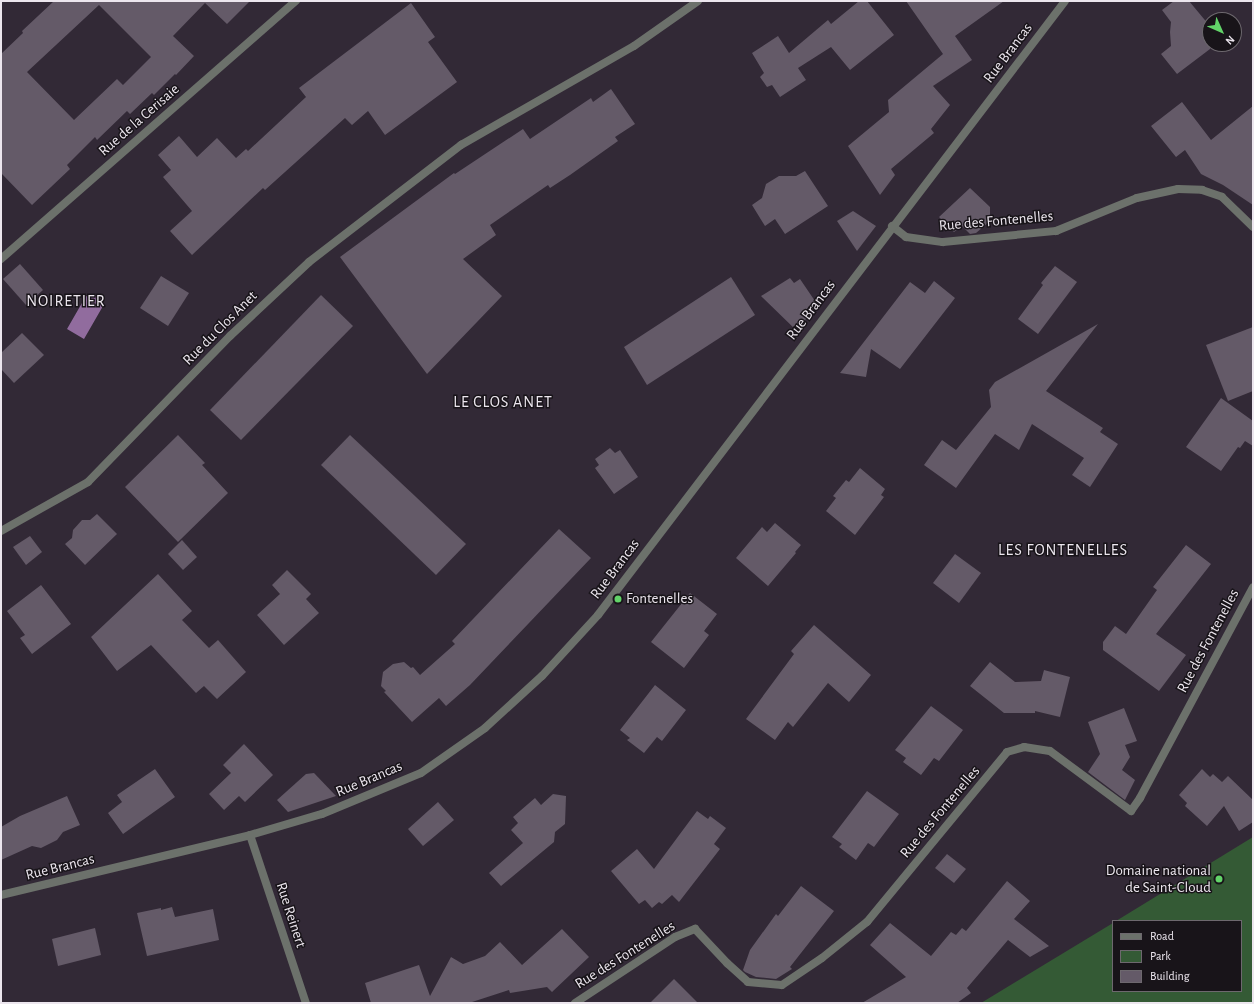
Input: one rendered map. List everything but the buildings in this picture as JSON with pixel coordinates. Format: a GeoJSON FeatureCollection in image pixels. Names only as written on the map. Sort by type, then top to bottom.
{"type":"FeatureCollection","features":[{"type":"Feature","properties":{"kind":"street","name":"Rue de la Cerisaie"},"geometry":{"type":"LineString","coordinates":[[1,259],[296,1]]}},
{"type":"Feature","properties":{"kind":"street","name":"Rue du Clos Anet"},"geometry":{"type":"LineString","coordinates":[[1,531],[88,482],[230,336],[309,262],[460,145],[634,46],[698,1]]}},
{"type":"Feature","properties":{"kind":"street","name":"Rue Brancas"},"geometry":{"type":"LineString","coordinates":[[1,895],[250,835],[322,814],[421,773],[484,728],[542,676],[598,615],[892,226],[1065,1]]}},
{"type":"Feature","properties":{"kind":"street","name":"Rue des Fontenelles"},"geometry":{"type":"LineString","coordinates":[[892,226],[906,237],[943,242],[1056,231],[1137,198],[1178,189],[1202,190],[1222,197],[1253,227]]}},
{"type":"Feature","properties":{"kind":"street","name":"Rue des Fontenelles"},"geometry":{"type":"LineString","coordinates":[[575,1003],[676,937],[695,929],[727,963],[748,982],[782,985],[822,958],[867,922],[1007,752],[1018,748],[1024,747],[1050,751],[1131,810],[1140,798],[1253,587]]}},
{"type":"Feature","properties":{"kind":"street","name":"Rue Reinert"},"geometry":{"type":"LineString","coordinates":[[250,835],[306,1003]]}},
{"type":"Feature","properties":{"kind":"green space","name":"Domaine national de Saint-Cloud"},"geometry":{"type":"Polygon","coordinates":[[[1253,837],[1253,1003],[981,1003],[1112,924],[1112,992],[1242,992],[1242,920],[1118,920],[1253,837]]]}},
{"type":"Feature","properties":{"kind":"shaded area"},"geometry":{"type":"Polygon","coordinates":[[[93,294],[100,296],[101,304],[103,306],[84,339],[67,329],[86,296],[88,297],[93,294]]]}},
{"type":"Feature","properties":{"kind":"place","name":"Fontenelles"},"geometry":{"type":"Point","coordinates":[618,599]}},
{"type":"Feature","properties":{"kind":"place","name":"Domaine national de Saint-Cloud"},"geometry":{"type":"Point","coordinates":[1219,879]}},
{"type":"Feature","properties":{"kind":"district","name":"NOIRETIER"},"geometry":{"type":"Point","coordinates":[66,301]}},
{"type":"Feature","properties":{"kind":"district","name":"LE CLOS ANET"},"geometry":{"type":"Point","coordinates":[503,402]}},
{"type":"Feature","properties":{"kind":"district","name":"LES FONTENELLES"},"geometry":{"type":"Point","coordinates":[1063,550]}}]}
